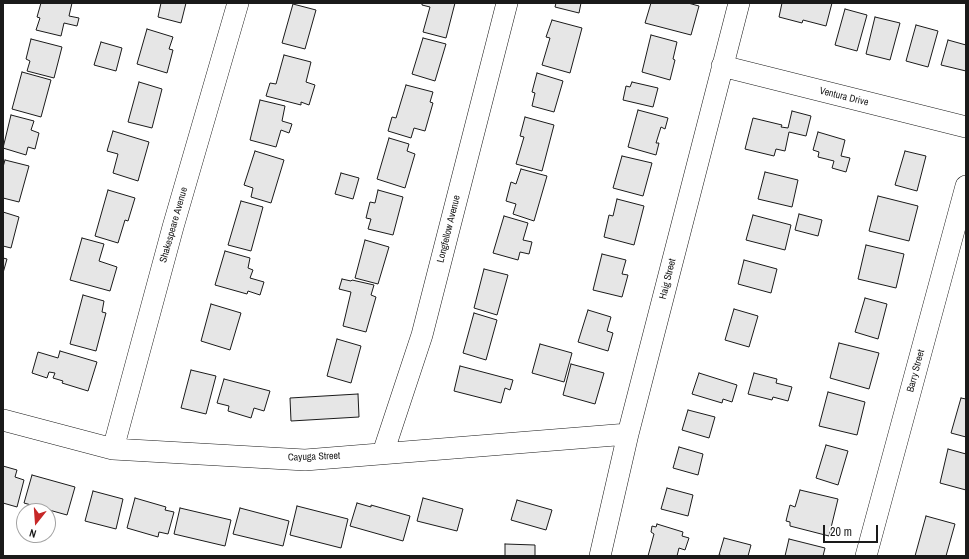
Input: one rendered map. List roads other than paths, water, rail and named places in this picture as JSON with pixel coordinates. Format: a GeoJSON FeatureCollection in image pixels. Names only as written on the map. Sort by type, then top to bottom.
{"type":"FeatureCollection","features":[{"type":"Feature","properties":{"kind":"street","name":"Shakespeare Avenue"},"geometry":{"type":"LineString","coordinates":[[113,449],[173,227],[238,3]]}},
{"type":"Feature","properties":{"kind":"street","name":"Longfellow Avenue"},"geometry":{"type":"LineString","coordinates":[[382,453],[422,335],[507,3]]}},
{"type":"Feature","properties":{"kind":"street","name":"Haig Street"},"geometry":{"type":"LineString","coordinates":[[600,556],[628,434],[739,3]]}},
{"type":"Feature","properties":{"kind":"street","name":"Ventura Drive"},"geometry":{"type":"LineString","coordinates":[[722,66],[966,127]]}},
{"type":"Feature","properties":{"kind":"street","name":"Barry Street"},"geometry":{"type":"LineString","coordinates":[[866,556],[966,186]]}},
{"type":"Feature","properties":{"kind":"street","name":"Cayuga Street"},"geometry":{"type":"LineString","coordinates":[[3,420],[113,449],[305,460],[628,434]]}}]}
